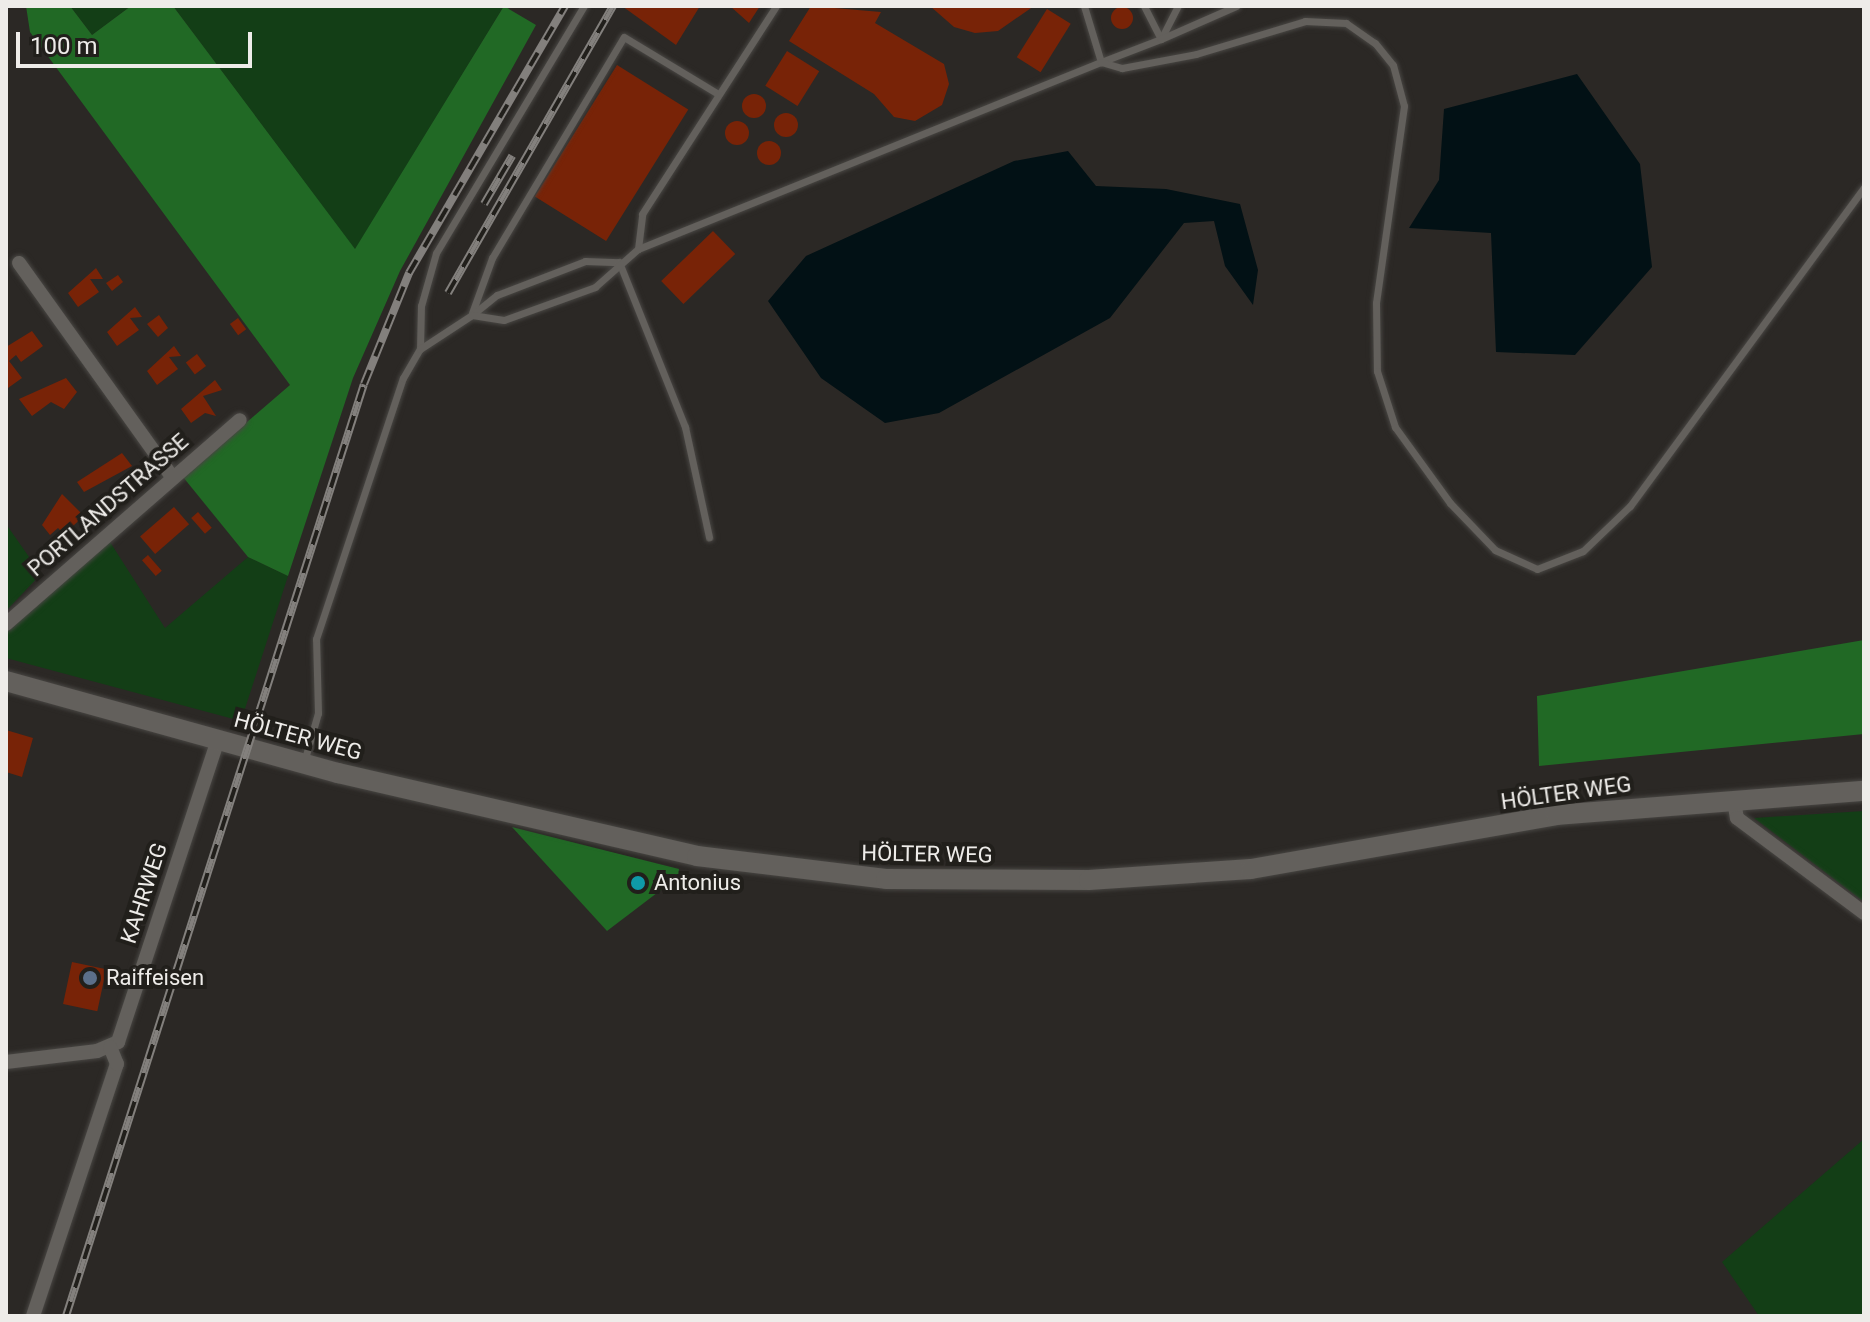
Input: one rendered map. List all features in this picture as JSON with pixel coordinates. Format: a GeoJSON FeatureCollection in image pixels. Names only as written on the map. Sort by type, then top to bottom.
{"type":"FeatureCollection","features":[{"type":"Feature","properties":{"kind":"main road","name":"HÖLTER WEG"},"geometry":{"type":"LineString","coordinates":[[6,681],[303,764],[752,867],[886,879],[1089,880],[1251,869],[1556,815],[1864,791]]}},
{"type":"Feature","properties":{"kind":"street"},"geometry":{"type":"LineString","coordinates":[[19,263],[172,477]]}},
{"type":"Feature","properties":{"kind":"street","name":"PORTLANDSTRASSE"},"geometry":{"type":"LineString","coordinates":[[6,624],[240,420]]}},
{"type":"Feature","properties":{"kind":"street","name":"KAHRWEG"},"geometry":{"type":"LineString","coordinates":[[110,1047],[128,1019],[218,739]]}},
{"type":"Feature","properties":{"kind":"street"},"geometry":{"type":"LineString","coordinates":[[1734,800],[1737,818],[1864,913]]}},
{"type":"Feature","properties":{"kind":"street"},"geometry":{"type":"LineString","coordinates":[[6,1062],[110,1047],[117,1064],[33,1316]]}},
{"type":"Feature","properties":{"kind":"lane"},"geometry":{"type":"LineString","coordinates":[[420,349],[421,306],[436,253],[584,6]]}},
{"type":"Feature","properties":{"kind":"lane"},"geometry":{"type":"LineString","coordinates":[[638,249],[642,214],[776,6]]}},
{"type":"Feature","properties":{"kind":"lane"},"geometry":{"type":"LineString","coordinates":[[1084,6],[1101,62]]}},
{"type":"Feature","properties":{"kind":"lane"},"geometry":{"type":"LineString","coordinates":[[1144,6],[1161,39]]}},
{"type":"Feature","properties":{"kind":"lane"},"geometry":{"type":"LineString","coordinates":[[1161,39],[1178,6]]}},
{"type":"Feature","properties":{"kind":"lane"},"geometry":{"type":"LineString","coordinates":[[472,315],[504,320],[595,287],[619,262],[638,249],[1236,6]]}},
{"type":"Feature","properties":{"kind":"lane"},"geometry":{"type":"LineString","coordinates":[[1101,62],[1122,68],[1196,54],[1305,21],[1346,23],[1375,43],[1393,65],[1404,106],[1376,303],[1377,371],[1395,427],[1450,503],[1495,550],[1537,569],[1583,551],[1630,506],[1864,188]]}},
{"type":"Feature","properties":{"kind":"lane"},"geometry":{"type":"LineString","coordinates":[[472,315],[492,258],[624,37],[718,94]]}},
{"type":"Feature","properties":{"kind":"lane"},"geometry":{"type":"LineString","coordinates":[[303,764],[318,713],[316,639],[403,378],[420,349],[497,295],[585,261],[619,262]]}},
{"type":"Feature","properties":{"kind":"lane"},"geometry":{"type":"LineString","coordinates":[[619,262],[685,427],[709,537]]}},
{"type":"Feature","properties":{"kind":"green space"},"geometry":{"type":"Polygon","coordinates":[[[26,6],[70,6],[92,35],[131,6],[173,6],[355,249],[504,6],[536,25],[400,271],[353,378],[288,576],[248,557],[183,477],[290,385],[30,32],[26,6]]]}},
{"type":"Feature","properties":{"kind":"green space"},"geometry":{"type":"Polygon","coordinates":[[[70,6],[131,6],[92,35],[70,6]]]}},
{"type":"Feature","properties":{"kind":"green space"},"geometry":{"type":"Polygon","coordinates":[[[173,6],[504,6],[355,250],[173,6]]]}},
{"type":"Feature","properties":{"kind":"green space"},"geometry":{"type":"Polygon","coordinates":[[[6,524],[41,574],[6,611],[6,524]]]}},
{"type":"Feature","properties":{"kind":"green space"},"geometry":{"type":"Polygon","coordinates":[[[110,542],[165,628],[248,557],[288,576],[241,721],[6,658],[7,630],[110,542]]]}},
{"type":"Feature","properties":{"kind":"green space"},"geometry":{"type":"Polygon","coordinates":[[[1864,640],[1864,734],[1539,766],[1537,696],[1864,640]]]}},
{"type":"Feature","properties":{"kind":"green space"},"geometry":{"type":"Polygon","coordinates":[[[1864,811],[1864,902],[1754,818],[1864,811]]]}},
{"type":"Feature","properties":{"kind":"green space"},"geometry":{"type":"Polygon","coordinates":[[[512,827],[679,869],[678,877],[607,931],[512,827]]]}},
{"type":"Feature","properties":{"kind":"green space"},"geometry":{"type":"Polygon","coordinates":[[[1864,1139],[1864,1316],[1759,1316],[1722,1262],[1864,1139]]]}},
{"type":"Feature","properties":{"kind":"shaded area"},"geometry":{"type":"Polygon","coordinates":[[[1577,74],[1640,164],[1652,267],[1575,355],[1496,352],[1491,233],[1409,228],[1439,180],[1444,109],[1577,74]]]}},
{"type":"Feature","properties":{"kind":"shaded area"},"geometry":{"type":"Polygon","coordinates":[[[1068,151],[1096,186],[1166,189],[1240,204],[1258,270],[1253,305],[1225,266],[1214,221],[1184,223],[1110,318],[939,413],[885,423],[821,378],[768,301],[806,256],[1014,161],[1068,151]]]}},
{"type":"Feature","properties":{"kind":"building"},"geometry":{"type":"Polygon","coordinates":[[[622,6],[700,6],[676,45],[622,6]]]}},
{"type":"Feature","properties":{"kind":"building"},"geometry":{"type":"Polygon","coordinates":[[[730,6],[760,6],[749,23],[730,6]]]}},
{"type":"Feature","properties":{"kind":"building"},"geometry":{"type":"Polygon","coordinates":[[[811,6],[881,12],[875,23],[944,64],[949,84],[942,105],[915,121],[894,117],[874,94],[789,41],[811,6]]]}},
{"type":"Feature","properties":{"kind":"building"},"geometry":{"type":"Polygon","coordinates":[[[930,6],[1034,6],[998,31],[975,33],[954,27],[930,6]]]}},
{"type":"Feature","properties":{"kind":"building"},"geometry":{"type":"Polygon","coordinates":[[[1118,7],[1126,7],[1133,18],[1126,29],[1118,29],[1111,22],[1111,14],[1118,7]]]}},
{"type":"Feature","properties":{"kind":"building"},"geometry":{"type":"Polygon","coordinates":[[[1047,9],[1071,24],[1041,72],[1017,57],[1047,9]]]}},
{"type":"Feature","properties":{"kind":"building"},"geometry":{"type":"Polygon","coordinates":[[[787,51],[819,71],[797,106],[765,86],[787,51]]]}},
{"type":"Feature","properties":{"kind":"building"},"geometry":{"type":"Polygon","coordinates":[[[617,65],[688,110],[606,241],[535,196],[617,65]]]}},
{"type":"Feature","properties":{"kind":"building"},"geometry":{"type":"Polygon","coordinates":[[[754,94],[763,97],[766,106],[763,115],[754,118],[745,115],[742,106],[745,97],[754,94]]]}},
{"type":"Feature","properties":{"kind":"building"},"geometry":{"type":"Polygon","coordinates":[[[786,113],[795,116],[798,125],[795,134],[786,137],[777,134],[774,125],[777,116],[786,113]]]}},
{"type":"Feature","properties":{"kind":"building"},"geometry":{"type":"Polygon","coordinates":[[[737,121],[746,124],[749,133],[746,142],[737,145],[728,142],[725,133],[728,124],[737,121]]]}},
{"type":"Feature","properties":{"kind":"building"},"geometry":{"type":"Polygon","coordinates":[[[769,141],[778,144],[781,153],[778,162],[769,165],[760,162],[757,153],[760,144],[769,141]]]}},
{"type":"Feature","properties":{"kind":"building"},"geometry":{"type":"Polygon","coordinates":[[[713,231],[735,254],[683,304],[661,281],[713,231]]]}},
{"type":"Feature","properties":{"kind":"building"},"geometry":{"type":"Polygon","coordinates":[[[96,268],[103,279],[90,279],[99,292],[78,307],[68,293],[96,268]]]}},
{"type":"Feature","properties":{"kind":"building"},"geometry":{"type":"Polygon","coordinates":[[[118,275],[123,282],[112,291],[106,283],[118,275]]]}},
{"type":"Feature","properties":{"kind":"building"},"geometry":{"type":"Polygon","coordinates":[[[135,307],[142,317],[130,318],[139,330],[117,346],[107,332],[135,307]]]}},
{"type":"Feature","properties":{"kind":"building"},"geometry":{"type":"Polygon","coordinates":[[[159,315],[168,328],[158,337],[147,324],[159,315]]]}},
{"type":"Feature","properties":{"kind":"building"},"geometry":{"type":"Polygon","coordinates":[[[238,318],[246,329],[238,335],[230,324],[238,318]]]}},
{"type":"Feature","properties":{"kind":"building"},"geometry":{"type":"Polygon","coordinates":[[[32,331],[43,346],[21,362],[16,355],[9,361],[22,378],[8,388],[6,347],[32,331]]]}},
{"type":"Feature","properties":{"kind":"building"},"geometry":{"type":"Polygon","coordinates":[[[174,346],[181,356],[169,357],[178,369],[157,385],[147,371],[174,346]]]}},
{"type":"Feature","properties":{"kind":"building"},"geometry":{"type":"Polygon","coordinates":[[[197,354],[206,366],[195,374],[186,362],[197,354]]]}},
{"type":"Feature","properties":{"kind":"building"},"geometry":{"type":"Polygon","coordinates":[[[66,378],[77,392],[64,409],[51,402],[32,416],[19,399],[66,378]]]}},
{"type":"Feature","properties":{"kind":"building"},"geometry":{"type":"Polygon","coordinates":[[[215,380],[222,390],[203,396],[216,416],[205,413],[191,423],[181,409],[215,380]]]}},
{"type":"Feature","properties":{"kind":"building"},"geometry":{"type":"Polygon","coordinates":[[[122,453],[132,466],[84,492],[77,482],[122,453]]]}},
{"type":"Feature","properties":{"kind":"building"},"geometry":{"type":"Polygon","coordinates":[[[62,494],[84,516],[64,534],[58,528],[50,535],[42,525],[62,494]]]}},
{"type":"Feature","properties":{"kind":"building"},"geometry":{"type":"Polygon","coordinates":[[[174,507],[189,524],[155,554],[140,537],[174,507]]]}},
{"type":"Feature","properties":{"kind":"building"},"geometry":{"type":"Polygon","coordinates":[[[198,512],[212,528],[205,534],[191,518],[198,512]]]}},
{"type":"Feature","properties":{"kind":"building"},"geometry":{"type":"Polygon","coordinates":[[[148,555],[162,571],[156,576],[142,560],[148,555]]]}},
{"type":"Feature","properties":{"kind":"building"},"geometry":{"type":"Polygon","coordinates":[[[6,730],[33,738],[22,777],[6,772],[6,730]]]}},
{"type":"Feature","properties":{"kind":"building"},"geometry":{"type":"Polygon","coordinates":[[[72,962],[106,969],[97,1011],[63,1004],[72,962]]]}},
{"type":"Feature","properties":{"kind":"railway"},"geometry":{"type":"LineString","coordinates":[[66,1316],[364,384],[409,273],[565,6]]}},
{"type":"Feature","properties":{"kind":"railway"},"geometry":{"type":"LineString","coordinates":[[448,293],[613,6]]}},
{"type":"Feature","properties":{"kind":"railway"},"geometry":{"type":"LineString","coordinates":[[484,204],[512,156]]}},
{"type":"Feature","properties":{"kind":"place","name":"Antonius"},"geometry":{"type":"Point","coordinates":[638,883]}},
{"type":"Feature","properties":{"kind":"place","name":"Raiffeisen"},"geometry":{"type":"Point","coordinates":[90,978]}}]}
